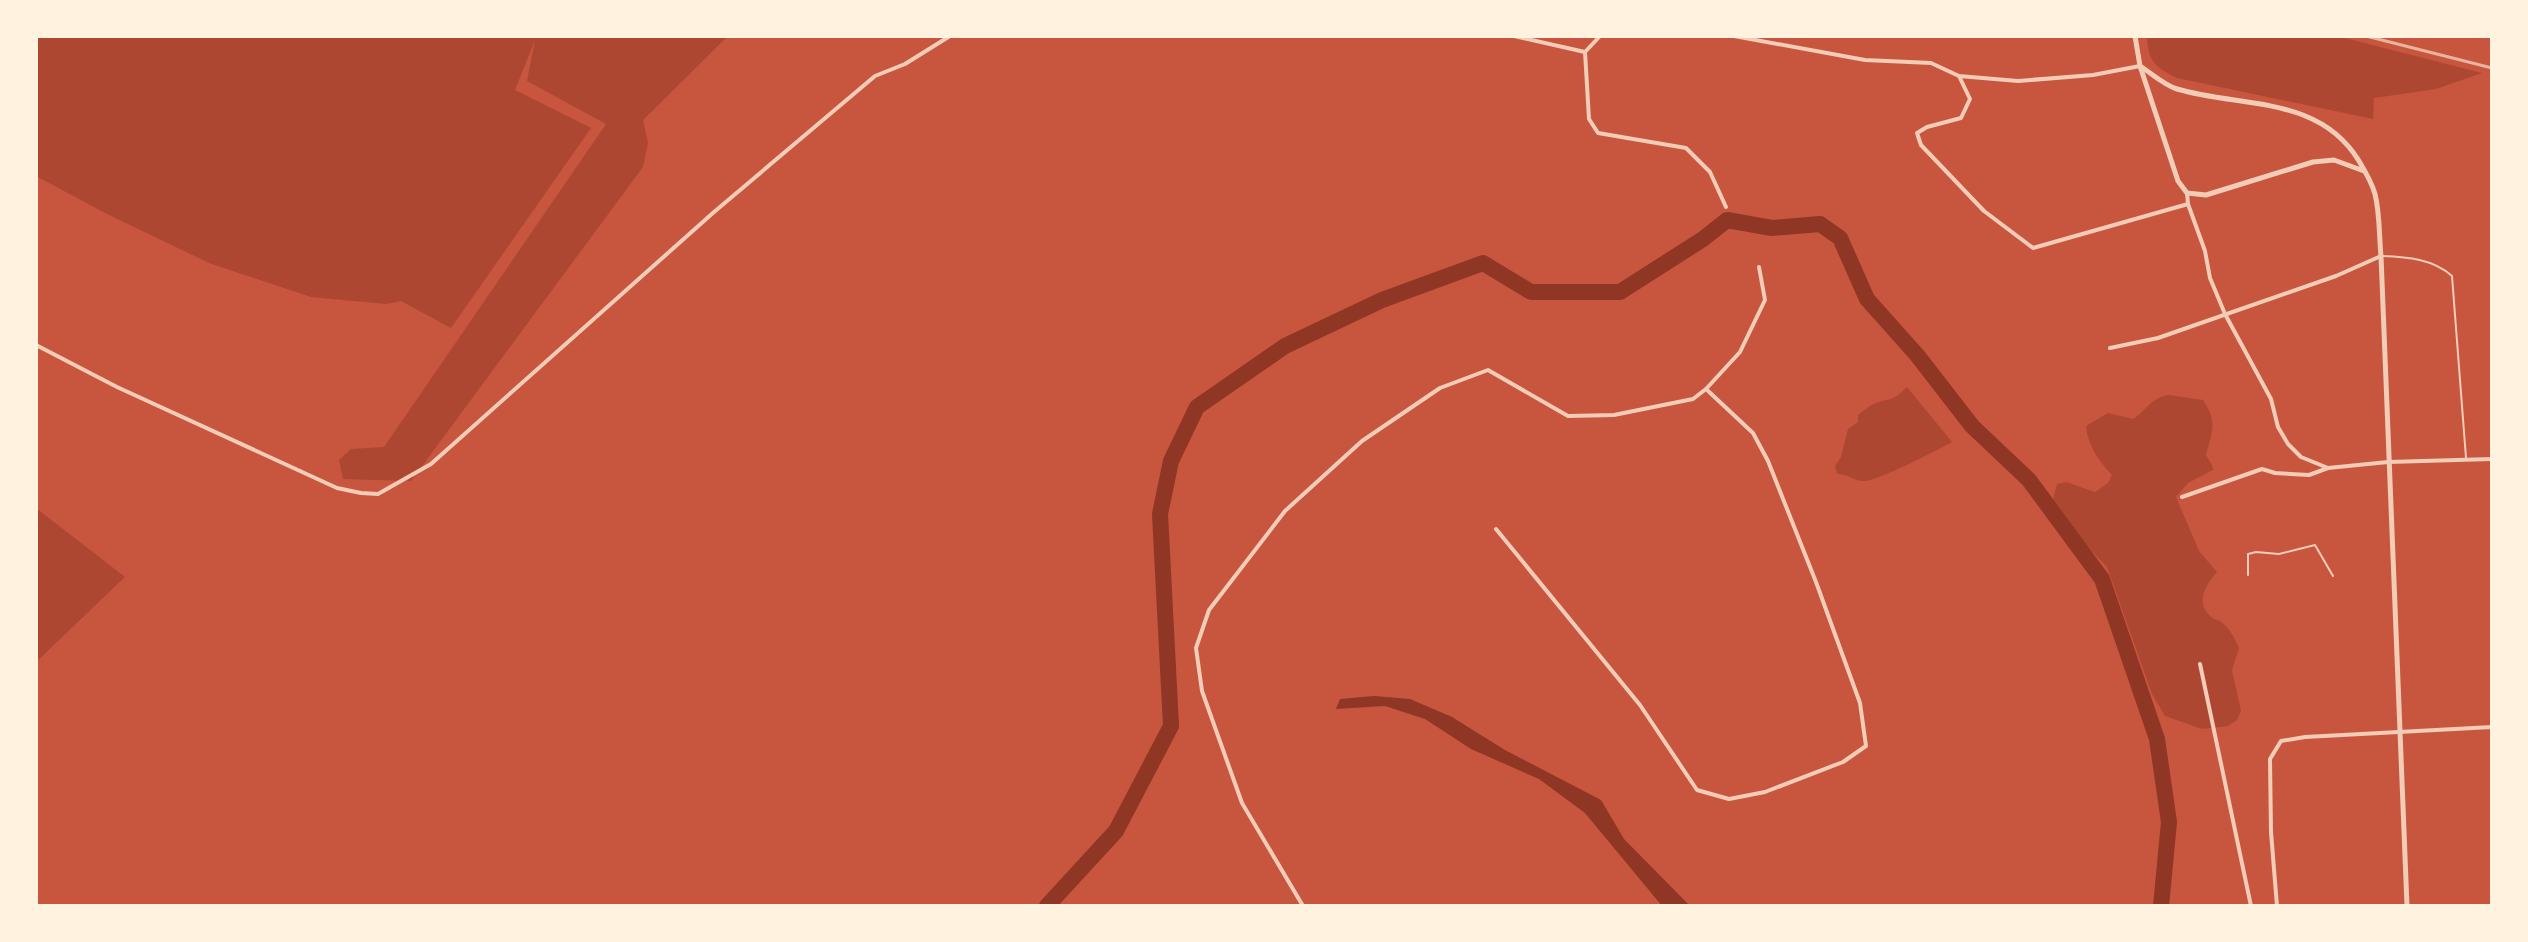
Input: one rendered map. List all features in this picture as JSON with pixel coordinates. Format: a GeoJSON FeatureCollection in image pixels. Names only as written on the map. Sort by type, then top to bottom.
{"type":"FeatureCollection","features":[{"type":"Feature","properties":{"kind":"street"},"geometry":{"type":"LineString","coordinates":[[36,345],[117,387],[337,488],[378,494],[431,464],[714,212],[875,76],[905,64],[950,36]]}},
{"type":"Feature","properties":{"kind":"street"},"geometry":{"type":"LineString","coordinates":[[1514,36],[1585,52]]}},
{"type":"Feature","properties":{"kind":"street"},"geometry":{"type":"LineString","coordinates":[[1600,36],[1585,52],[1589,119],[1598,133],[1686,148],[1710,172],[1726,207]]}},
{"type":"Feature","properties":{"kind":"street"},"geometry":{"type":"LineString","coordinates":[[1734,36],[1865,60],[1931,63],[1959,76],[2018,81],[2093,75],[2140,66],[2174,88],[2301,114],[2325,125],[2348,143],[2375,194],[2381,256],[2407,906]]}},
{"type":"Feature","properties":{"kind":"street"},"geometry":{"type":"LineString","coordinates":[[2135,36],[2140,66],[2178,181],[2187,193],[2210,278],[2225,314],[2271,399],[2278,427],[2288,444],[2301,457],[2328,468]]}},
{"type":"Feature","properties":{"kind":"street"},"geometry":{"type":"LineString","coordinates":[[1959,76],[1970,99],[1961,118],[1927,127],[1917,133],[1921,145],[1984,211],[2033,248],[2188,204]]}},
{"type":"Feature","properties":{"kind":"street"},"geometry":{"type":"LineString","coordinates":[[2187,193],[2206,195],[2313,162],[2334,160],[2365,172]]}},
{"type":"Feature","properties":{"kind":"street"},"geometry":{"type":"LineString","coordinates":[[2110,348],[2158,338],[2336,276],[2381,256]]}},
{"type":"Feature","properties":{"kind":"street"},"geometry":{"type":"LineString","coordinates":[[1303,906],[1242,803],[1202,691],[1196,648],[1209,610],[1285,511],[1362,441],[1440,388],[1488,370],[1568,416],[1614,415],[1693,399],[1740,352],[1765,300],[1759,267]]}},
{"type":"Feature","properties":{"kind":"street"},"geometry":{"type":"LineString","coordinates":[[1496,529],[1640,705],[1697,790],[1729,799],[1765,792],[1843,762],[1866,746],[1860,703],[1816,582],[1768,461],[1753,433],[1706,389]]}},
{"type":"Feature","properties":{"kind":"street"},"geometry":{"type":"LineString","coordinates":[[2182,497],[2262,469],[2309,475],[2328,468],[2388,462],[2492,459]]}},
{"type":"Feature","properties":{"kind":"street"},"geometry":{"type":"LineString","coordinates":[[2200,664],[2251,906]]}},
{"type":"Feature","properties":{"kind":"street"},"geometry":{"type":"LineString","coordinates":[[2277,906],[2271,832],[2270,759],[2281,741],[2305,737],[2492,727]]}},
{"type":"Feature","properties":{"kind":"lane"},"geometry":{"type":"LineString","coordinates":[[2381,256],[2406,257],[2439,265],[2452,276],[2466,459]]}},
{"type":"Feature","properties":{"kind":"lane"},"geometry":{"type":"LineString","coordinates":[[2248,575],[2248,554],[2279,554],[2315,545],[2333,576]]}},
{"type":"Feature","properties":{"kind":"shaded area"},"geometry":{"type":"Polygon","coordinates":[[[36,36],[728,36],[643,120],[648,143],[643,167],[411,481],[343,479],[339,460],[351,449],[384,447],[606,124],[527,81],[535,40],[515,90],[591,128],[451,328],[401,301],[386,304],[311,297],[209,263],[36,176],[36,36]]]}},
{"type":"Feature","properties":{"kind":"shaded area"},"geometry":{"type":"Polygon","coordinates":[[[2147,36],[2337,36],[2482,73],[2436,89],[2374,98],[2373,119],[2177,78],[2154,63],[2147,36]]]}},
{"type":"Feature","properties":{"kind":"shaded area"},"geometry":{"type":"Polygon","coordinates":[[[1907,387],[1952,442],[1869,480],[1837,474],[1835,466],[1841,457],[1848,429],[1858,422],[1858,415],[1874,404],[1895,397],[1907,387]]]}},
{"type":"Feature","properties":{"kind":"shaded area"},"geometry":{"type":"Polygon","coordinates":[[[2169,395],[2203,400],[2211,415],[2212,433],[2206,455],[2213,470],[2188,483],[2176,497],[2199,551],[2217,572],[2204,593],[2203,605],[2211,617],[2227,627],[2239,648],[2232,670],[2241,711],[2237,720],[2228,726],[2202,729],[2165,716],[2152,694],[2107,567],[2066,524],[2053,499],[2057,484],[2066,482],[2095,492],[2108,483],[2112,475],[2094,452],[2086,426],[2108,413],[2133,419],[2153,402],[2169,395]]]}},
{"type":"Feature","properties":{"kind":"shaded area"},"geometry":{"type":"Polygon","coordinates":[[[36,508],[125,577],[36,662],[36,508]]]}},
{"type":"Feature","properties":{"kind":"shaded area"},"geometry":{"type":"Polygon","coordinates":[[[1374,696],[1410,699],[1452,717],[1505,750],[1601,800],[1624,839],[1690,906],[1662,906],[1585,813],[1539,779],[1471,749],[1425,719],[1385,706],[1336,709],[1340,699],[1374,696]]]}},
{"type":"Feature","properties":{"kind":"waterway"},"geometry":{"type":"LineString","coordinates":[[1047,906],[1116,831],[1171,726],[1160,514],[1171,461],[1197,407],[1285,346],[1382,300],[1483,263],[1531,292],[1620,292],[1727,220],[1772,228],[1820,224],[1840,238],[1867,299],[1917,355],[1972,426],[2029,480],[2102,579],[2157,739],[2169,822],[2161,906]]}},
{"type":"Feature","properties":{"kind":"railway"},"geometry":{"type":"LineString","coordinates":[[2366,36],[2492,68]]}}]}
